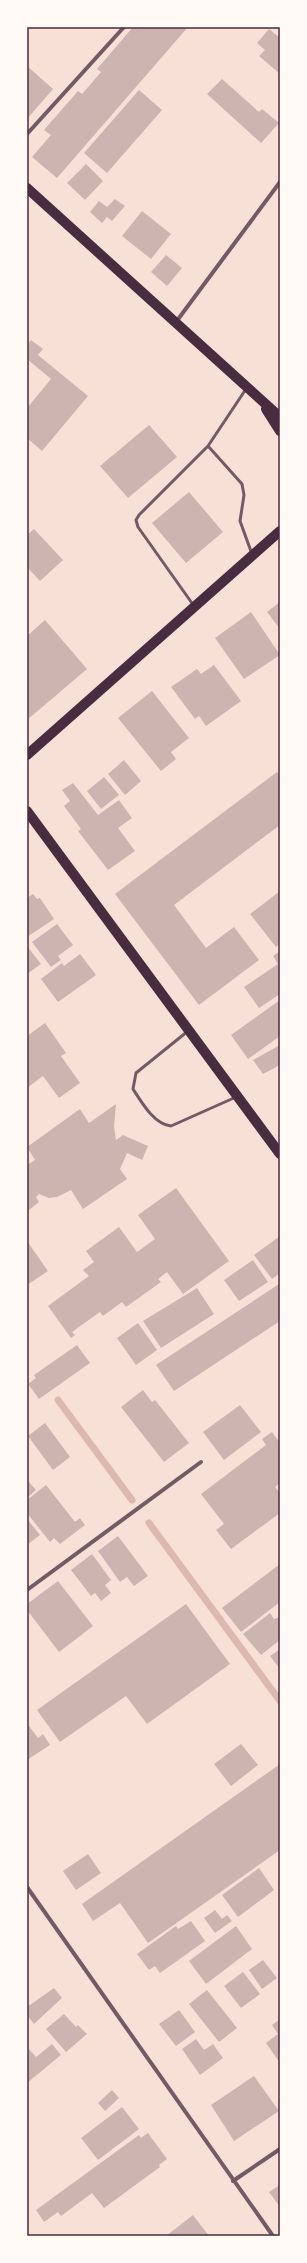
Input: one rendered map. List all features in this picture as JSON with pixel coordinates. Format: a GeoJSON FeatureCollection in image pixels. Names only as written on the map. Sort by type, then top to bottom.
{"type":"FeatureCollection","features":[{"type":"Feature","properties":{"kind":"main road"},"geometry":{"type":"LineString","coordinates":[[27,188],[280,417]]}},
{"type":"Feature","properties":{"kind":"main road"},"geometry":{"type":"LineString","coordinates":[[259,398],[280,431]]}},
{"type":"Feature","properties":{"kind":"main road"},"geometry":{"type":"LineString","coordinates":[[27,755],[278,533],[280,521]]}},
{"type":"Feature","properties":{"kind":"main road"},"geometry":{"type":"LineString","coordinates":[[27,811],[280,1154]]}},
{"type":"Feature","properties":{"kind":"street"},"geometry":{"type":"LineString","coordinates":[[27,134],[124,27]]}},
{"type":"Feature","properties":{"kind":"street"},"geometry":{"type":"LineString","coordinates":[[176,322],[280,182]]}},
{"type":"Feature","properties":{"kind":"street"},"geometry":{"type":"LineString","coordinates":[[27,1590],[201,1462]]}},
{"type":"Feature","properties":{"kind":"street"},"geometry":{"type":"LineString","coordinates":[[27,1887],[273,2236]]}},
{"type":"Feature","properties":{"kind":"street"},"geometry":{"type":"LineString","coordinates":[[233,2181],[280,2149]]}},
{"type":"Feature","properties":{"kind":"lane"},"geometry":{"type":"LineString","coordinates":[[195,607],[138,527],[136,520],[139,515],[208,446],[247,387]]}},
{"type":"Feature","properties":{"kind":"lane"},"geometry":{"type":"LineString","coordinates":[[208,446],[242,484],[244,494],[240,522],[252,556]]}},
{"type":"Feature","properties":{"kind":"lane"},"geometry":{"type":"LineString","coordinates":[[189,1031],[136,1073],[133,1089],[140,1100],[160,1123],[171,1126],[238,1096]]}},
{"type":"Feature","properties":{"kind":"building"},"geometry":{"type":"Polygon","coordinates":[[[133,27],[139,29],[140,27],[188,27],[57,178],[32,157],[51,135],[44,130],[78,91],[82,94],[101,72],[97,69],[133,27]]]}},
{"type":"Feature","properties":{"kind":"building"},"geometry":{"type":"Polygon","coordinates":[[[269,29],[280,38],[280,74],[259,56],[265,50],[257,43],[269,29]]]}},
{"type":"Feature","properties":{"kind":"building"},"geometry":{"type":"Polygon","coordinates":[[[27,66],[53,89],[27,119],[27,66]]]}},
{"type":"Feature","properties":{"kind":"building"},"geometry":{"type":"Polygon","coordinates":[[[222,79],[259,112],[262,109],[279,123],[261,143],[207,94],[222,79]]]}},
{"type":"Feature","properties":{"kind":"building"},"geometry":{"type":"Polygon","coordinates":[[[139,90],[162,110],[107,173],[84,153],[139,90]]]}},
{"type":"Feature","properties":{"kind":"building"},"geometry":{"type":"Polygon","coordinates":[[[86,164],[103,181],[85,200],[67,183],[86,164]]]}},
{"type":"Feature","properties":{"kind":"building"},"geometry":{"type":"Polygon","coordinates":[[[115,199],[125,206],[112,221],[107,217],[102,223],[90,212],[99,201],[107,207],[115,199]]]}},
{"type":"Feature","properties":{"kind":"building"},"geometry":{"type":"Polygon","coordinates":[[[142,211],[171,234],[151,259],[122,236],[142,211]]]}},
{"type":"Feature","properties":{"kind":"building"},"geometry":{"type":"Polygon","coordinates":[[[166,255],[182,268],[167,286],[151,272],[166,255]]]}},
{"type":"Feature","properties":{"kind":"building"},"geometry":{"type":"Polygon","coordinates":[[[31,340],[43,349],[38,355],[88,396],[42,451],[27,438],[27,408],[51,379],[27,359],[27,345],[31,340]]]}},
{"type":"Feature","properties":{"kind":"building"},"geometry":{"type":"Polygon","coordinates":[[[149,425],[177,457],[128,498],[100,466],[149,425]]]}},
{"type":"Feature","properties":{"kind":"building"},"geometry":{"type":"Polygon","coordinates":[[[189,492],[223,532],[186,563],[152,523],[189,492]]]}},
{"type":"Feature","properties":{"kind":"building"},"geometry":{"type":"Polygon","coordinates":[[[34,529],[63,560],[40,581],[27,567],[27,535],[34,529]]]}},
{"type":"Feature","properties":{"kind":"building"},"geometry":{"type":"Polygon","coordinates":[[[280,602],[280,629],[267,612],[280,602]]]}},
{"type":"Feature","properties":{"kind":"building"},"geometry":{"type":"Polygon","coordinates":[[[251,612],[280,655],[244,679],[215,638],[251,612]]]}},
{"type":"Feature","properties":{"kind":"building"},"geometry":{"type":"Polygon","coordinates":[[[45,620],[87,669],[27,720],[27,636],[45,620]]]}},
{"type":"Feature","properties":{"kind":"building"},"geometry":{"type":"Polygon","coordinates":[[[214,665],[241,701],[206,726],[199,716],[195,719],[171,687],[197,669],[201,674],[214,665]]]}},
{"type":"Feature","properties":{"kind":"building"},"geometry":{"type":"Polygon","coordinates":[[[152,691],[189,738],[171,752],[176,759],[161,771],[118,718],[152,691]]]}},
{"type":"Feature","properties":{"kind":"building"},"geometry":{"type":"Polygon","coordinates":[[[124,760],[141,781],[125,795],[108,774],[124,760]]]}},
{"type":"Feature","properties":{"kind":"building"},"geometry":{"type":"Polygon","coordinates":[[[277,772],[280,776],[280,825],[174,905],[206,948],[234,927],[259,960],[199,1005],[115,894],[277,772]]]}},
{"type":"Feature","properties":{"kind":"building"},"geometry":{"type":"Polygon","coordinates":[[[104,777],[119,795],[101,809],[87,791],[104,777]]]}},
{"type":"Feature","properties":{"kind":"building"},"geometry":{"type":"Polygon","coordinates":[[[73,783],[98,815],[119,800],[132,818],[118,828],[135,851],[108,870],[78,831],[81,829],[64,806],[70,801],[62,790],[73,783]]]}},
{"type":"Feature","properties":{"kind":"building"},"geometry":{"type":"Polygon","coordinates":[[[280,891],[280,944],[276,947],[250,914],[280,891]]]}},
{"type":"Feature","properties":{"kind":"building"},"geometry":{"type":"Polygon","coordinates":[[[33,894],[37,899],[40,898],[54,919],[27,937],[27,898],[33,894]]]}},
{"type":"Feature","properties":{"kind":"building"},"geometry":{"type":"Polygon","coordinates":[[[57,924],[73,945],[58,956],[61,960],[51,967],[32,942],[57,924]]]}},
{"type":"Feature","properties":{"kind":"building"},"geometry":{"type":"Polygon","coordinates":[[[27,946],[41,964],[27,974],[27,946]]]}},
{"type":"Feature","properties":{"kind":"building"},"geometry":{"type":"Polygon","coordinates":[[[280,951],[280,994],[259,1008],[244,987],[278,964],[273,956],[280,951]]]}},
{"type":"Feature","properties":{"kind":"building"},"geometry":{"type":"Polygon","coordinates":[[[80,954],[96,975],[58,1002],[41,979],[62,963],[64,966],[80,954]]]}},
{"type":"Feature","properties":{"kind":"building"},"geometry":{"type":"Polygon","coordinates":[[[280,1000],[280,1036],[248,1059],[231,1035],[280,1000]]]}},
{"type":"Feature","properties":{"kind":"building"},"geometry":{"type":"Polygon","coordinates":[[[45,1023],[66,1053],[61,1056],[80,1083],[59,1098],[43,1076],[27,1088],[27,1036],[45,1023]]]}},
{"type":"Feature","properties":{"kind":"building"},"geometry":{"type":"Polygon","coordinates":[[[280,1045],[280,1065],[263,1074],[253,1060],[280,1045]]]}},
{"type":"Feature","properties":{"kind":"building"},"geometry":{"type":"Polygon","coordinates":[[[116,1104],[114,1126],[116,1140],[123,1135],[148,1146],[142,1160],[127,1153],[120,1169],[127,1179],[83,1209],[71,1190],[57,1197],[49,1198],[39,1194],[36,1197],[39,1202],[28,1211],[27,1165],[35,1160],[27,1147],[80,1109],[89,1123],[116,1104]]]}},
{"type":"Feature","properties":{"kind":"building"},"geometry":{"type":"Polygon","coordinates":[[[176,1188],[229,1261],[183,1294],[167,1272],[158,1279],[161,1282],[126,1307],[122,1302],[103,1316],[100,1312],[72,1332],[75,1335],[71,1338],[48,1306],[89,1276],[83,1270],[94,1262],[86,1251],[119,1227],[137,1252],[155,1239],[138,1215],[176,1188]]]}},
{"type":"Feature","properties":{"kind":"building"},"geometry":{"type":"Polygon","coordinates":[[[280,1236],[280,1273],[272,1279],[254,1255],[280,1236]]]}},
{"type":"Feature","properties":{"kind":"building"},"geometry":{"type":"Polygon","coordinates":[[[27,1241],[48,1271],[27,1285],[27,1241]]]}},
{"type":"Feature","properties":{"kind":"building"},"geometry":{"type":"Polygon","coordinates":[[[253,1260],[268,1282],[239,1301],[224,1280],[253,1260]]]}},
{"type":"Feature","properties":{"kind":"building"},"geometry":{"type":"Polygon","coordinates":[[[279,1284],[280,1321],[174,1391],[156,1365],[279,1284]]]}},
{"type":"Feature","properties":{"kind":"building"},"geometry":{"type":"Polygon","coordinates":[[[197,1288],[214,1314],[161,1348],[143,1321],[197,1288]]]}},
{"type":"Feature","properties":{"kind":"building"},"geometry":{"type":"Polygon","coordinates":[[[138,1323],[157,1350],[136,1365],[117,1338],[138,1323]]]}},
{"type":"Feature","properties":{"kind":"building"},"geometry":{"type":"Polygon","coordinates":[[[77,1345],[90,1363],[39,1399],[28,1384],[36,1378],[34,1375],[77,1345]]]}},
{"type":"Feature","properties":{"kind":"building"},"geometry":{"type":"Polygon","coordinates":[[[143,1390],[152,1402],[155,1400],[189,1443],[164,1462],[121,1407],[143,1390]]]}},
{"type":"Feature","properties":{"kind":"building"},"geometry":{"type":"Polygon","coordinates":[[[240,1405],[261,1432],[224,1460],[203,1432],[240,1405]]]}},
{"type":"Feature","properties":{"kind":"building"},"geometry":{"type":"Polygon","coordinates":[[[45,1423],[70,1457],[53,1470],[28,1436],[45,1423]]]}},
{"type":"Feature","properties":{"kind":"building"},"geometry":{"type":"Polygon","coordinates":[[[272,1432],[280,1443],[280,1483],[275,1487],[280,1493],[280,1513],[231,1549],[216,1530],[224,1524],[201,1494],[266,1445],[262,1439],[272,1432]]]}},
{"type":"Feature","properties":{"kind":"building"},"geometry":{"type":"Polygon","coordinates":[[[27,1480],[36,1490],[27,1498],[27,1480]]]}},
{"type":"Feature","properties":{"kind":"building"},"geometry":{"type":"Polygon","coordinates":[[[46,1485],[75,1522],[80,1518],[85,1525],[60,1544],[54,1538],[50,1542],[27,1513],[27,1500],[46,1485]]]}},
{"type":"Feature","properties":{"kind":"building"},"geometry":{"type":"Polygon","coordinates":[[[27,1519],[40,1535],[27,1545],[27,1519]]]}},
{"type":"Feature","properties":{"kind":"building"},"geometry":{"type":"Polygon","coordinates":[[[118,1536],[148,1576],[134,1586],[127,1577],[120,1582],[98,1551],[118,1536]]]}},
{"type":"Feature","properties":{"kind":"building"},"geometry":{"type":"Polygon","coordinates":[[[92,1554],[111,1580],[105,1585],[111,1593],[101,1601],[95,1593],[91,1596],[71,1570],[92,1554]]]}},
{"type":"Feature","properties":{"kind":"building"},"geometry":{"type":"Polygon","coordinates":[[[280,1564],[280,1602],[241,1632],[222,1608],[280,1564]]]}},
{"type":"Feature","properties":{"kind":"building"},"geometry":{"type":"Polygon","coordinates":[[[58,1581],[93,1626],[59,1652],[27,1610],[27,1604],[58,1581]]]}},
{"type":"Feature","properties":{"kind":"building"},"geometry":{"type":"Polygon","coordinates":[[[186,1604],[230,1664],[147,1724],[126,1696],[60,1742],[37,1710],[186,1604]]]}},
{"type":"Feature","properties":{"kind":"building"},"geometry":{"type":"Polygon","coordinates":[[[270,1613],[274,1619],[280,1617],[280,1640],[261,1655],[243,1634],[270,1613]]]}},
{"type":"Feature","properties":{"kind":"building"},"geometry":{"type":"Polygon","coordinates":[[[280,1649],[280,1669],[270,1656],[280,1649]]]}},
{"type":"Feature","properties":{"kind":"building"},"geometry":{"type":"Polygon","coordinates":[[[29,1726],[38,1738],[43,1734],[50,1745],[27,1760],[27,1727],[29,1726]]]}},
{"type":"Feature","properties":{"kind":"building"},"geometry":{"type":"Polygon","coordinates":[[[241,1744],[258,1765],[231,1786],[214,1764],[241,1744]]]}},
{"type":"Feature","properties":{"kind":"building"},"geometry":{"type":"Polygon","coordinates":[[[280,1764],[280,1850],[148,1943],[120,1903],[93,1921],[82,1904],[280,1764]]]}},
{"type":"Feature","properties":{"kind":"building"},"geometry":{"type":"Polygon","coordinates":[[[88,1854],[101,1873],[76,1890],[63,1871],[88,1854]]]}},
{"type":"Feature","properties":{"kind":"building"},"geometry":{"type":"Polygon","coordinates":[[[259,1868],[274,1890],[238,1917],[222,1895],[259,1868]]]}},
{"type":"Feature","properties":{"kind":"building"},"geometry":{"type":"Polygon","coordinates":[[[215,1910],[222,1919],[227,1915],[232,1921],[215,1933],[204,1918],[215,1910]]]}},
{"type":"Feature","properties":{"kind":"building"},"geometry":{"type":"Polygon","coordinates":[[[191,1921],[205,1941],[160,1973],[155,1966],[149,1970],[137,1954],[176,1926],[178,1929],[191,1921]]]}},
{"type":"Feature","properties":{"kind":"building"},"geometry":{"type":"Polygon","coordinates":[[[236,1926],[252,1949],[206,1984],[189,1961],[236,1926]]]}},
{"type":"Feature","properties":{"kind":"building"},"geometry":{"type":"Polygon","coordinates":[[[263,1960],[277,1978],[262,1989],[249,1970],[263,1960]]]}},
{"type":"Feature","properties":{"kind":"building"},"geometry":{"type":"Polygon","coordinates":[[[243,1972],[260,1994],[241,2008],[224,1986],[243,1972]]]}},
{"type":"Feature","properties":{"kind":"building"},"geometry":{"type":"Polygon","coordinates":[[[54,1988],[62,1998],[34,2024],[27,2015],[27,2007],[54,1988]]]}},
{"type":"Feature","properties":{"kind":"building"},"geometry":{"type":"Polygon","coordinates":[[[207,1990],[237,2028],[219,2042],[189,2004],[207,1990]]]}},
{"type":"Feature","properties":{"kind":"building"},"geometry":{"type":"Polygon","coordinates":[[[179,2010],[195,2032],[176,2046],[159,2024],[179,2010]]]}},
{"type":"Feature","properties":{"kind":"building"},"geometry":{"type":"Polygon","coordinates":[[[64,2014],[76,2027],[78,2025],[87,2034],[66,2052],[46,2029],[64,2014]]]}},
{"type":"Feature","properties":{"kind":"building"},"geometry":{"type":"Polygon","coordinates":[[[280,2019],[280,2063],[266,2043],[278,2034],[272,2025],[280,2019]]]}},
{"type":"Feature","properties":{"kind":"building"},"geometry":{"type":"Polygon","coordinates":[[[196,2039],[204,2050],[213,2044],[223,2058],[200,2075],[182,2049],[196,2039]]]}},
{"type":"Feature","properties":{"kind":"building"},"geometry":{"type":"Polygon","coordinates":[[[52,2044],[61,2055],[27,2083],[27,2047],[36,2057],[52,2044]]]}},
{"type":"Feature","properties":{"kind":"building"},"geometry":{"type":"Polygon","coordinates":[[[254,2076],[279,2111],[234,2141],[211,2105],[254,2076]]]}},
{"type":"Feature","properties":{"kind":"building"},"geometry":{"type":"Polygon","coordinates":[[[112,2090],[119,2098],[105,2111],[98,2103],[112,2090]]]}},
{"type":"Feature","properties":{"kind":"building"},"geometry":{"type":"Polygon","coordinates":[[[122,2107],[139,2129],[98,2160],[81,2138],[122,2107]]]}},
{"type":"Feature","properties":{"kind":"building"},"geometry":{"type":"Polygon","coordinates":[[[148,2133],[167,2159],[159,2165],[160,2167],[104,2208],[92,2193],[61,2216],[58,2212],[44,2222],[36,2210],[139,2135],[141,2138],[148,2133]]]}},
{"type":"Feature","properties":{"kind":"building"},"geometry":{"type":"Polygon","coordinates":[[[280,2185],[280,2207],[269,2192],[280,2185]]]}},
{"type":"Feature","properties":{"kind":"building"},"geometry":{"type":"Polygon","coordinates":[[[193,2215],[209,2236],[166,2236],[193,2215]]]}},
{"type":"Feature","properties":{"kind":"waterway"},"geometry":{"type":"LineString","coordinates":[[58,1400],[132,1500]]}},
{"type":"Feature","properties":{"kind":"waterway"},"geometry":{"type":"LineString","coordinates":[[149,1523],[280,1701]]}}]}
